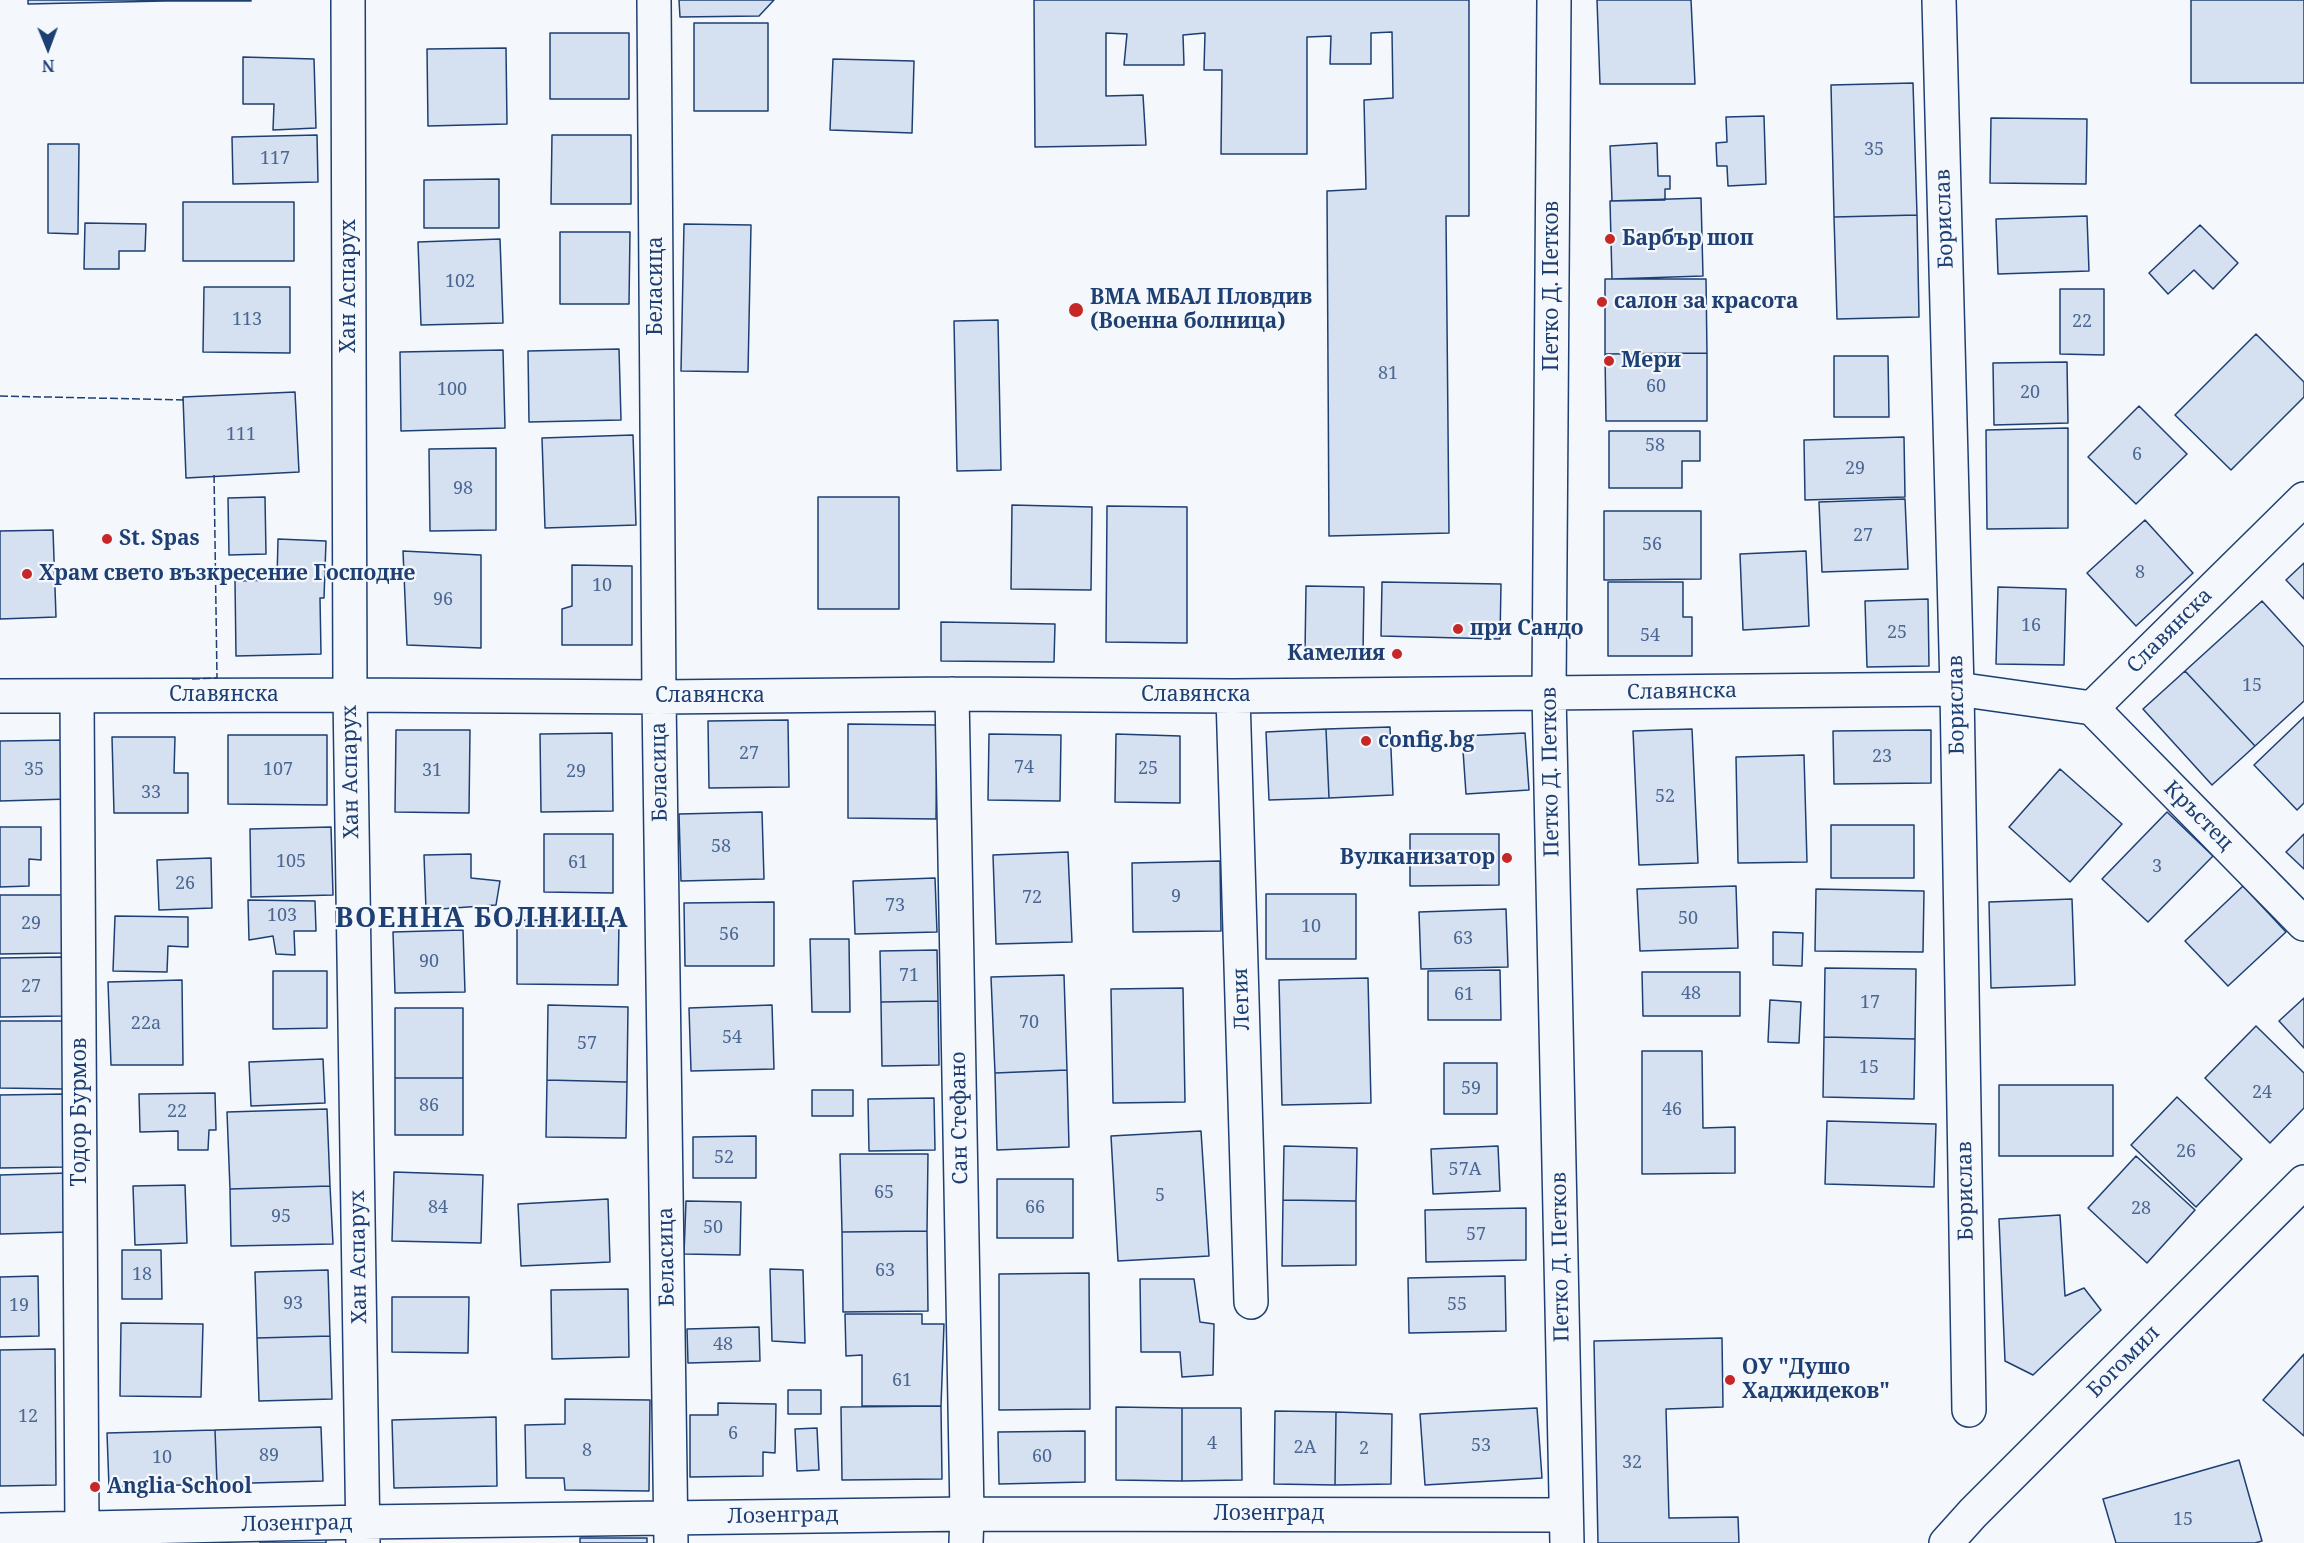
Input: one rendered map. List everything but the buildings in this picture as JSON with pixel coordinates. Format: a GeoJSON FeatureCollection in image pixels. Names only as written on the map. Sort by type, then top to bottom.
{"type":"FeatureCollection","features":[{"type":"Feature","properties":{"kind":"street","name":"Хан Аспарух"},"geometry":{"type":"LineString","coordinates":[[348,0],[350,695],[363,1533]]}},
{"type":"Feature","properties":{"kind":"street","name":"Беласица"},"geometry":{"type":"LineString","coordinates":[[654,0],[659,697],[671,1530]]}},
{"type":"Feature","properties":{"kind":"street","name":"Петко Д. Петков"},"geometry":{"type":"LineString","coordinates":[[1554,0],[1549,693],[1567,1529]]}},
{"type":"Feature","properties":{"kind":"street","name":"Борислав"},"geometry":{"type":"LineString","coordinates":[[1939,0],[1958,689],[1969,1410]]}},
{"type":"Feature","properties":{"kind":"street","name":"Славянска"},"geometry":{"type":"LineString","coordinates":[[0,696],[659,697],[952,694],[1233,696],[1958,689],[2092,708],[2304,499]]}},
{"type":"Feature","properties":{"kind":"street","name":"Сан Стефано"},"geometry":{"type":"LineString","coordinates":[[952,694],[966,1528]]}},
{"type":"Feature","properties":{"kind":"street","name":"Тодор Бурмов"},"geometry":{"type":"LineString","coordinates":[[77,696],[82,1529]]}},
{"type":"Feature","properties":{"kind":"street","name":"Легия"},"geometry":{"type":"LineString","coordinates":[[1233,696],[1251,1302]]}},
{"type":"Feature","properties":{"kind":"street","name":"Кръстец"},"geometry":{"type":"LineString","coordinates":[[2092,708],[2304,924]]}},
{"type":"Feature","properties":{"kind":"street","name":"Богомил"},"geometry":{"type":"LineString","coordinates":[[1946,1543],[1982,1504],[2304,1182]]}},
{"type":"Feature","properties":{"kind":"street","name":"Лозенград"},"geometry":{"type":"LineString","coordinates":[[0,1530],[363,1533],[966,1528],[1567,1529]]}},
{"type":"Feature","properties":{"kind":"fence"},"geometry":{"type":"LineString","coordinates":[[0,396],[186,400]]}},
{"type":"Feature","properties":{"kind":"fence"},"geometry":{"type":"LineString","coordinates":[[192,679],[217,678],[214,472]]}},
{"type":"Feature","properties":{"kind":"place","name":"Барбър шоп"},"geometry":{"type":"Point","coordinates":[1610,239]}},
{"type":"Feature","properties":{"kind":"place","name":"салон за красота"},"geometry":{"type":"Point","coordinates":[1602,302]}},
{"type":"Feature","properties":{"kind":"place","name":"ВМА МБАЛ Пловдив (Военна болница)"},"geometry":{"type":"Point","coordinates":[1076,310]}},
{"type":"Feature","properties":{"kind":"place","name":"Мери"},"geometry":{"type":"Point","coordinates":[1609,361]}},
{"type":"Feature","properties":{"kind":"place","name":"St. Spas"},"geometry":{"type":"Point","coordinates":[107,539]}},
{"type":"Feature","properties":{"kind":"place","name":"Храм свето възкресение Господне"},"geometry":{"type":"Point","coordinates":[27,574]}},
{"type":"Feature","properties":{"kind":"place","name":"при Сандо"},"geometry":{"type":"Point","coordinates":[1458,629]}},
{"type":"Feature","properties":{"kind":"place","name":"Камелия"},"geometry":{"type":"Point","coordinates":[1397,654]}},
{"type":"Feature","properties":{"kind":"place","name":"config.bg"},"geometry":{"type":"Point","coordinates":[1366,741]}},
{"type":"Feature","properties":{"kind":"place","name":"Вулканизатор"},"geometry":{"type":"Point","coordinates":[1507,858]}},
{"type":"Feature","properties":{"kind":"place","name":"ОУ \"Душо Хаджидеков\""},"geometry":{"type":"Point","coordinates":[1730,1380]}},
{"type":"Feature","properties":{"kind":"place","name":"Anglia School"},"geometry":{"type":"Point","coordinates":[95,1487]}},
{"type":"Feature","properties":{"kind":"district","name":"ВОЕННА БОЛНИЦА"},"geometry":{"type":"Point","coordinates":[482,919]}}]}
